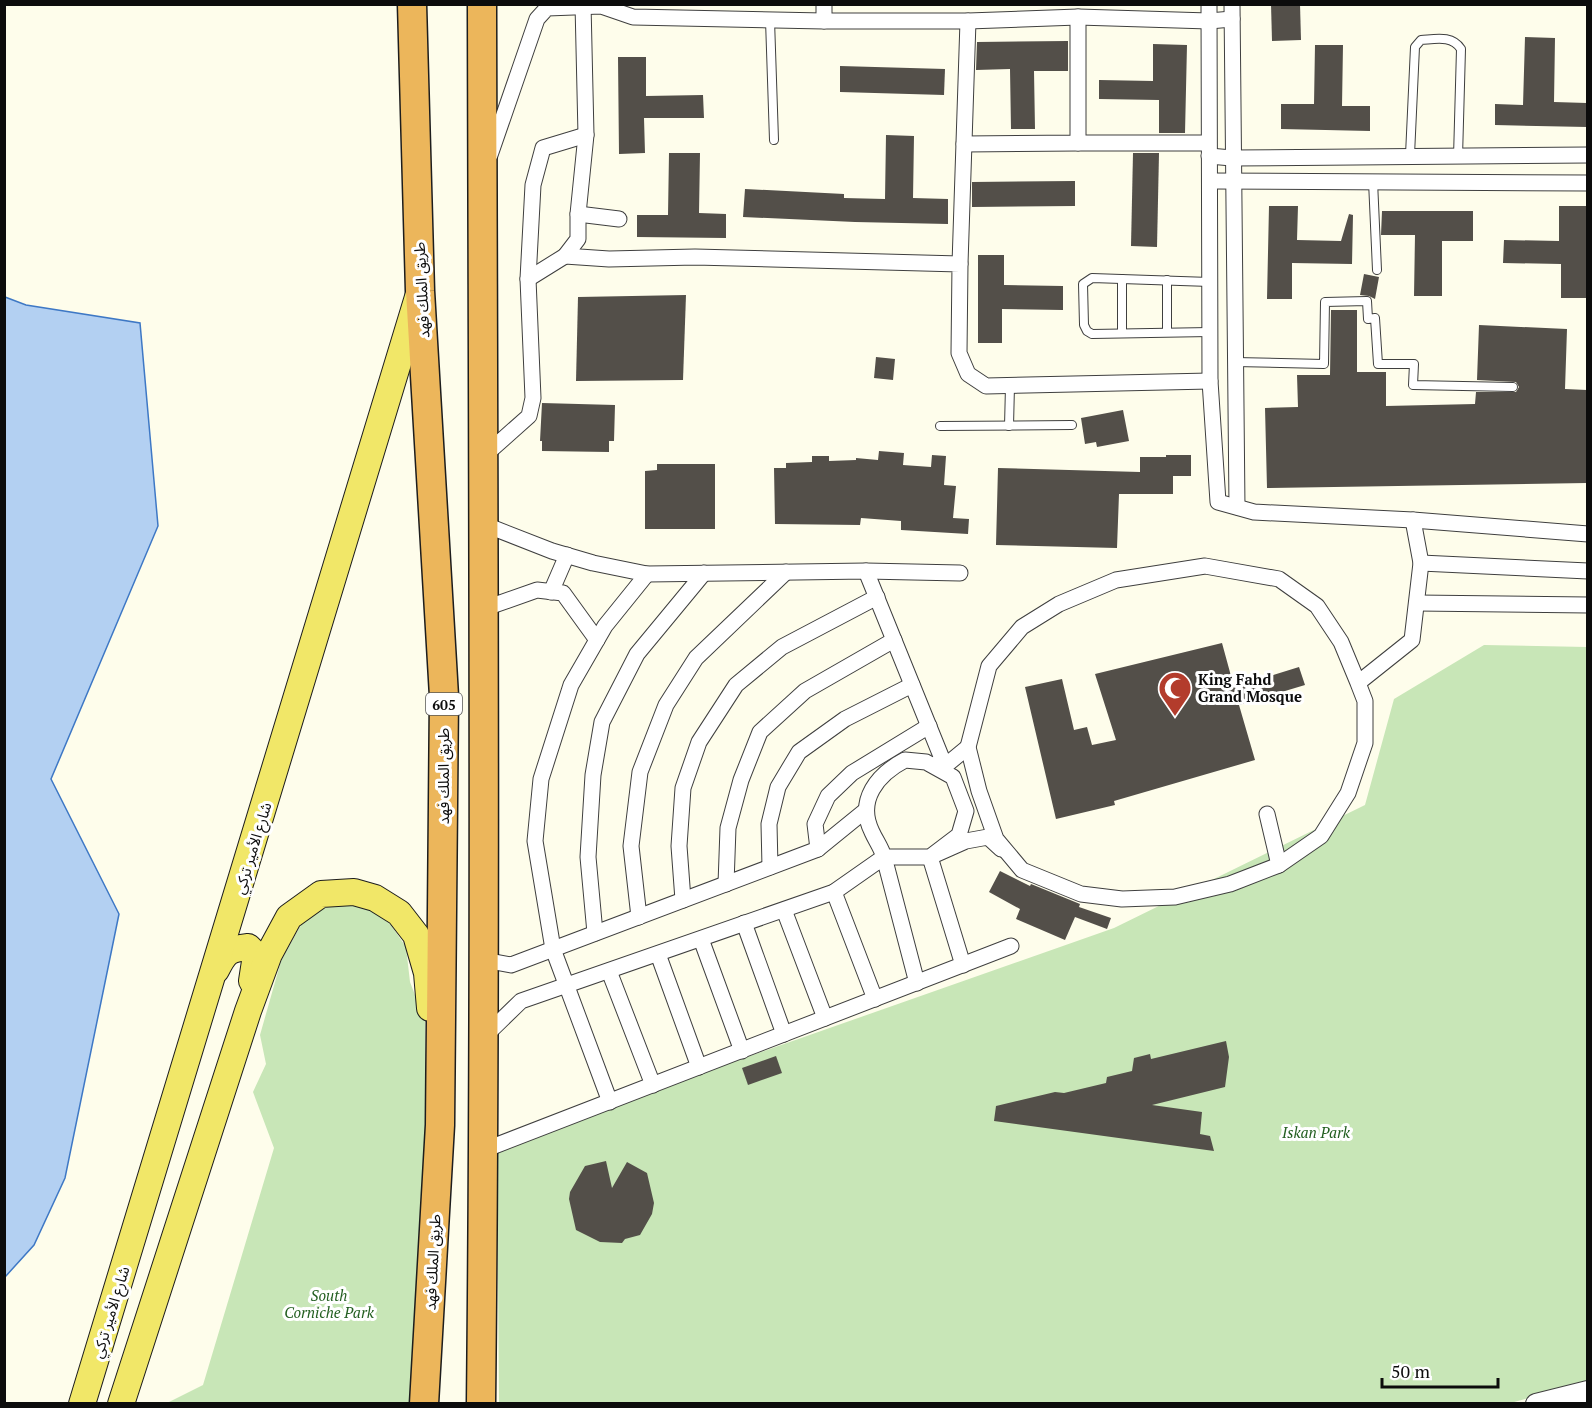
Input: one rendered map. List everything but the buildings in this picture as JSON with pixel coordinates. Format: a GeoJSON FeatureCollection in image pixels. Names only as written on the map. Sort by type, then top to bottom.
{"type":"FeatureCollection","features":[{"type":"Feature","properties":{"kind":"highway","name":"طريق الملك فهد"},"geometry":{"type":"LineString","coordinates":[[411,4],[420,291],[444,696],[440,1125],[424,1404]]}},
{"type":"Feature","properties":{"kind":"highway","name":"605"},"geometry":{"type":"LineString","coordinates":[[481,1404],[484,1150],[482,4]]}},
{"type":"Feature","properties":{"kind":"highway"},"geometry":{"type":"LineString","coordinates":[[444,696],[454,718],[465,721],[475,716],[481,702],[483,683]]}},
{"type":"Feature","properties":{"kind":"highway"},"geometry":{"type":"LineString","coordinates":[[443,775],[453,766],[455,740],[465,734],[478,742],[484,764]]}},
{"type":"Feature","properties":{"kind":"main road","name":"شارع الأمير تركي"},"geometry":{"type":"LineString","coordinates":[[82,1404],[420,291]]}},
{"type":"Feature","properties":{"kind":"main road"},"geometry":{"type":"LineString","coordinates":[[121,1404],[248,1011],[269,954],[289,917],[321,894],[354,892],[375,898],[399,913],[416,935],[427,973],[440,1125]]}},
{"type":"Feature","properties":{"kind":"main road"},"geometry":{"type":"LineString","coordinates":[[213,976],[224,954],[236,948],[248,947],[256,955],[248,1011]]}},
{"type":"Feature","properties":{"kind":"street"},"geometry":{"type":"LineString","coordinates":[[824,4],[824,21]]}},
{"type":"Feature","properties":{"kind":"street"},"geometry":{"type":"LineString","coordinates":[[1209,4],[1210,381],[1218,502],[1254,512],[1413,520],[1587,534]]}},
{"type":"Feature","properties":{"kind":"street"},"geometry":{"type":"LineString","coordinates":[[528,279],[565,256],[578,239],[578,214],[586,135],[584,5]]}},
{"type":"Feature","properties":{"kind":"street"},"geometry":{"type":"LineString","coordinates":[[482,176],[537,19],[547,8],[602,5],[633,17],[824,21],[968,21],[1078,16],[1209,21],[1232,12],[1237,507]]}},
{"type":"Feature","properties":{"kind":"street"},"geometry":{"type":"LineString","coordinates":[[1078,16],[1078,143]]}},
{"type":"Feature","properties":{"kind":"street"},"geometry":{"type":"LineString","coordinates":[[968,21],[959,353],[968,374],[987,386],[1210,381]]}},
{"type":"Feature","properties":{"kind":"street"},"geometry":{"type":"LineString","coordinates":[[484,456],[529,416],[533,398],[528,279],[533,184],[543,148],[586,135]]}},
{"type":"Feature","properties":{"kind":"street"},"geometry":{"type":"LineString","coordinates":[[964,144],[1078,143],[1209,150],[1232,158],[1587,155]]}},
{"type":"Feature","properties":{"kind":"street"},"geometry":{"type":"LineString","coordinates":[[1210,182],[1234,180],[1587,183]]}},
{"type":"Feature","properties":{"kind":"street"},"geometry":{"type":"LineString","coordinates":[[578,214],[619,219]]}},
{"type":"Feature","properties":{"kind":"street"},"geometry":{"type":"LineString","coordinates":[[565,256],[960,264]]}},
{"type":"Feature","properties":{"kind":"street"},"geometry":{"type":"LineString","coordinates":[[1358,683],[1412,640],[1421,562],[1413,520]]}},
{"type":"Feature","properties":{"kind":"street"},"geometry":{"type":"LineString","coordinates":[[483,524],[593,563],[648,574],[866,571],[960,573]]}},
{"type":"Feature","properties":{"kind":"street"},"geometry":{"type":"LineString","coordinates":[[551,592],[567,555]]}},
{"type":"Feature","properties":{"kind":"street"},"geometry":{"type":"LineString","coordinates":[[1421,562],[1587,571]]}},
{"type":"Feature","properties":{"kind":"street"},"geometry":{"type":"LineString","coordinates":[[1205,566],[1279,579],[1317,606],[1341,642],[1365,701],[1365,743],[1348,793],[1321,836],[1279,866],[1230,884],[1175,897],[1122,899],[1081,894],[1022,870],[996,839],[979,792],[968,747],[989,666],[1022,627],[1059,604],[1116,580],[1205,566]]}},
{"type":"Feature","properties":{"kind":"street"},"geometry":{"type":"LineString","coordinates":[[866,571],[945,766]]}},
{"type":"Feature","properties":{"kind":"street"},"geometry":{"type":"LineString","coordinates":[[639,917],[631,846],[637,793],[640,772],[666,705],[696,658],[786,572]]}},
{"type":"Feature","properties":{"kind":"street"},"geometry":{"type":"LineString","coordinates":[[596,933],[588,857],[593,775],[602,722],[637,654],[704,573]]}},
{"type":"Feature","properties":{"kind":"street"},"geometry":{"type":"LineString","coordinates":[[610,1101],[554,949],[535,841],[541,779],[571,685],[605,626],[648,574]]}},
{"type":"Feature","properties":{"kind":"street"},"geometry":{"type":"LineString","coordinates":[[483,609],[537,590],[562,593],[597,640]]}},
{"type":"Feature","properties":{"kind":"street"},"geometry":{"type":"LineString","coordinates":[[683,900],[679,846],[683,788],[699,742],[736,685],[782,647],[877,597]]}},
{"type":"Feature","properties":{"kind":"street"},"geometry":{"type":"LineString","coordinates":[[1417,603],[1587,605]]}},
{"type":"Feature","properties":{"kind":"street"},"geometry":{"type":"LineString","coordinates":[[726,884],[728,828],[741,780],[760,732],[805,691],[894,640]]}},
{"type":"Feature","properties":{"kind":"street"},"geometry":{"type":"LineString","coordinates":[[771,867],[769,824],[778,788],[799,752],[845,719],[912,685]]}},
{"type":"Feature","properties":{"kind":"street"},"geometry":{"type":"LineString","coordinates":[[818,849],[815,824],[828,796],[852,773],[929,726]]}},
{"type":"Feature","properties":{"kind":"street"},"geometry":{"type":"LineString","coordinates":[[945,766],[968,747]]}},
{"type":"Feature","properties":{"kind":"street"},"geometry":{"type":"LineString","coordinates":[[917,983],[884,857],[880,844],[871,831],[866,810],[871,790],[889,769],[905,760],[945,766]]}},
{"type":"Feature","properties":{"kind":"street"},"geometry":{"type":"LineString","coordinates":[[926,762],[953,777],[966,811],[959,835],[930,856]]}},
{"type":"Feature","properties":{"kind":"street"},"geometry":{"type":"LineString","coordinates":[[484,960],[511,965],[818,849],[866,810]]}},
{"type":"Feature","properties":{"kind":"street"},"geometry":{"type":"LineString","coordinates":[[1267,814],[1279,866]]}},
{"type":"Feature","properties":{"kind":"street"},"geometry":{"type":"LineString","coordinates":[[484,1037],[522,1001],[834,892],[884,857],[930,856],[966,841],[988,837],[1014,861]]}},
{"type":"Feature","properties":{"kind":"street"},"geometry":{"type":"LineString","coordinates":[[930,856],[963,965]]}},
{"type":"Feature","properties":{"kind":"street"},"geometry":{"type":"LineString","coordinates":[[834,892],[875,999]]}},
{"type":"Feature","properties":{"kind":"street"},"geometry":{"type":"LineString","coordinates":[[784,910],[825,1018]]}},
{"type":"Feature","properties":{"kind":"street"},"geometry":{"type":"LineString","coordinates":[[744,923],[784,1034]]}},
{"type":"Feature","properties":{"kind":"street"},"geometry":{"type":"LineString","coordinates":[[701,939],[742,1050]]}},
{"type":"Feature","properties":{"kind":"street"},"geometry":{"type":"LineString","coordinates":[[484,1150],[1011,946]]}},
{"type":"Feature","properties":{"kind":"street"},"geometry":{"type":"LineString","coordinates":[[658,954],[699,1067]]}},
{"type":"Feature","properties":{"kind":"street"},"geometry":{"type":"LineString","coordinates":[[609,971],[653,1085]]}},
{"type":"Feature","properties":{"kind":"street"},"geometry":{"type":"LineString","coordinates":[[1536,1404],[1587,1391]]}},
{"type":"Feature","properties":{"kind":"lane"},"geometry":{"type":"LineString","coordinates":[[770,20],[774,140]]}},
{"type":"Feature","properties":{"kind":"lane"},"geometry":{"type":"LineString","coordinates":[[1410,155],[1415,47],[1421,40],[1447,38],[1456,42],[1461,49],[1458,157]]}},
{"type":"Feature","properties":{"kind":"lane"},"geometry":{"type":"LineString","coordinates":[[1373,181],[1377,270]]}},
{"type":"Feature","properties":{"kind":"lane"},"geometry":{"type":"LineString","coordinates":[[1210,282],[1092,278],[1083,284],[1084,325],[1092,334],[1210,332]]}},
{"type":"Feature","properties":{"kind":"lane"},"geometry":{"type":"LineString","coordinates":[[1122,279],[1122,333]]}},
{"type":"Feature","properties":{"kind":"lane"},"geometry":{"type":"LineString","coordinates":[[1167,280],[1167,332]]}},
{"type":"Feature","properties":{"kind":"lane"},"geometry":{"type":"LineString","coordinates":[[1235,362],[1324,364],[1325,302],[1367,302],[1368,319],[1375,318],[1378,364],[1414,364],[1413,385],[1513,387]]}},
{"type":"Feature","properties":{"kind":"lane"},"geometry":{"type":"LineString","coordinates":[[1009,426],[1010,386]]}},
{"type":"Feature","properties":{"kind":"lane"},"geometry":{"type":"LineString","coordinates":[[940,426],[1071,425]]}},
{"type":"Feature","properties":{"kind":"green space","name":"Iskan Park"},"geometry":{"type":"Polygon","coordinates":[[[1484,645],[1587,647],[1587,1382],[1507,1404],[499,1403],[497,1145],[1114,928],[1365,805],[1394,699],[1484,645]]]}},
{"type":"Feature","properties":{"kind":"green space","name":"South Corniche Park"},"geometry":{"type":"Polygon","coordinates":[[[353,904],[373,910],[391,925],[406,947],[410,982],[425,1021],[426,1403],[165,1404],[203,1385],[274,1148],[253,1092],[266,1064],[260,1035],[281,961],[302,923],[315,912],[332,905],[353,904]]]}},
{"type":"Feature","properties":{"kind":"water"},"geometry":{"type":"Polygon","coordinates":[[[5,297],[26,305],[140,323],[158,526],[51,779],[119,914],[65,1178],[34,1245],[5,1277],[5,297]]]}},
{"type":"Feature","properties":{"kind":"place","name":"King Fahd Grand Mosque"},"geometry":{"type":"Point","coordinates":[1175,717]}}]}
